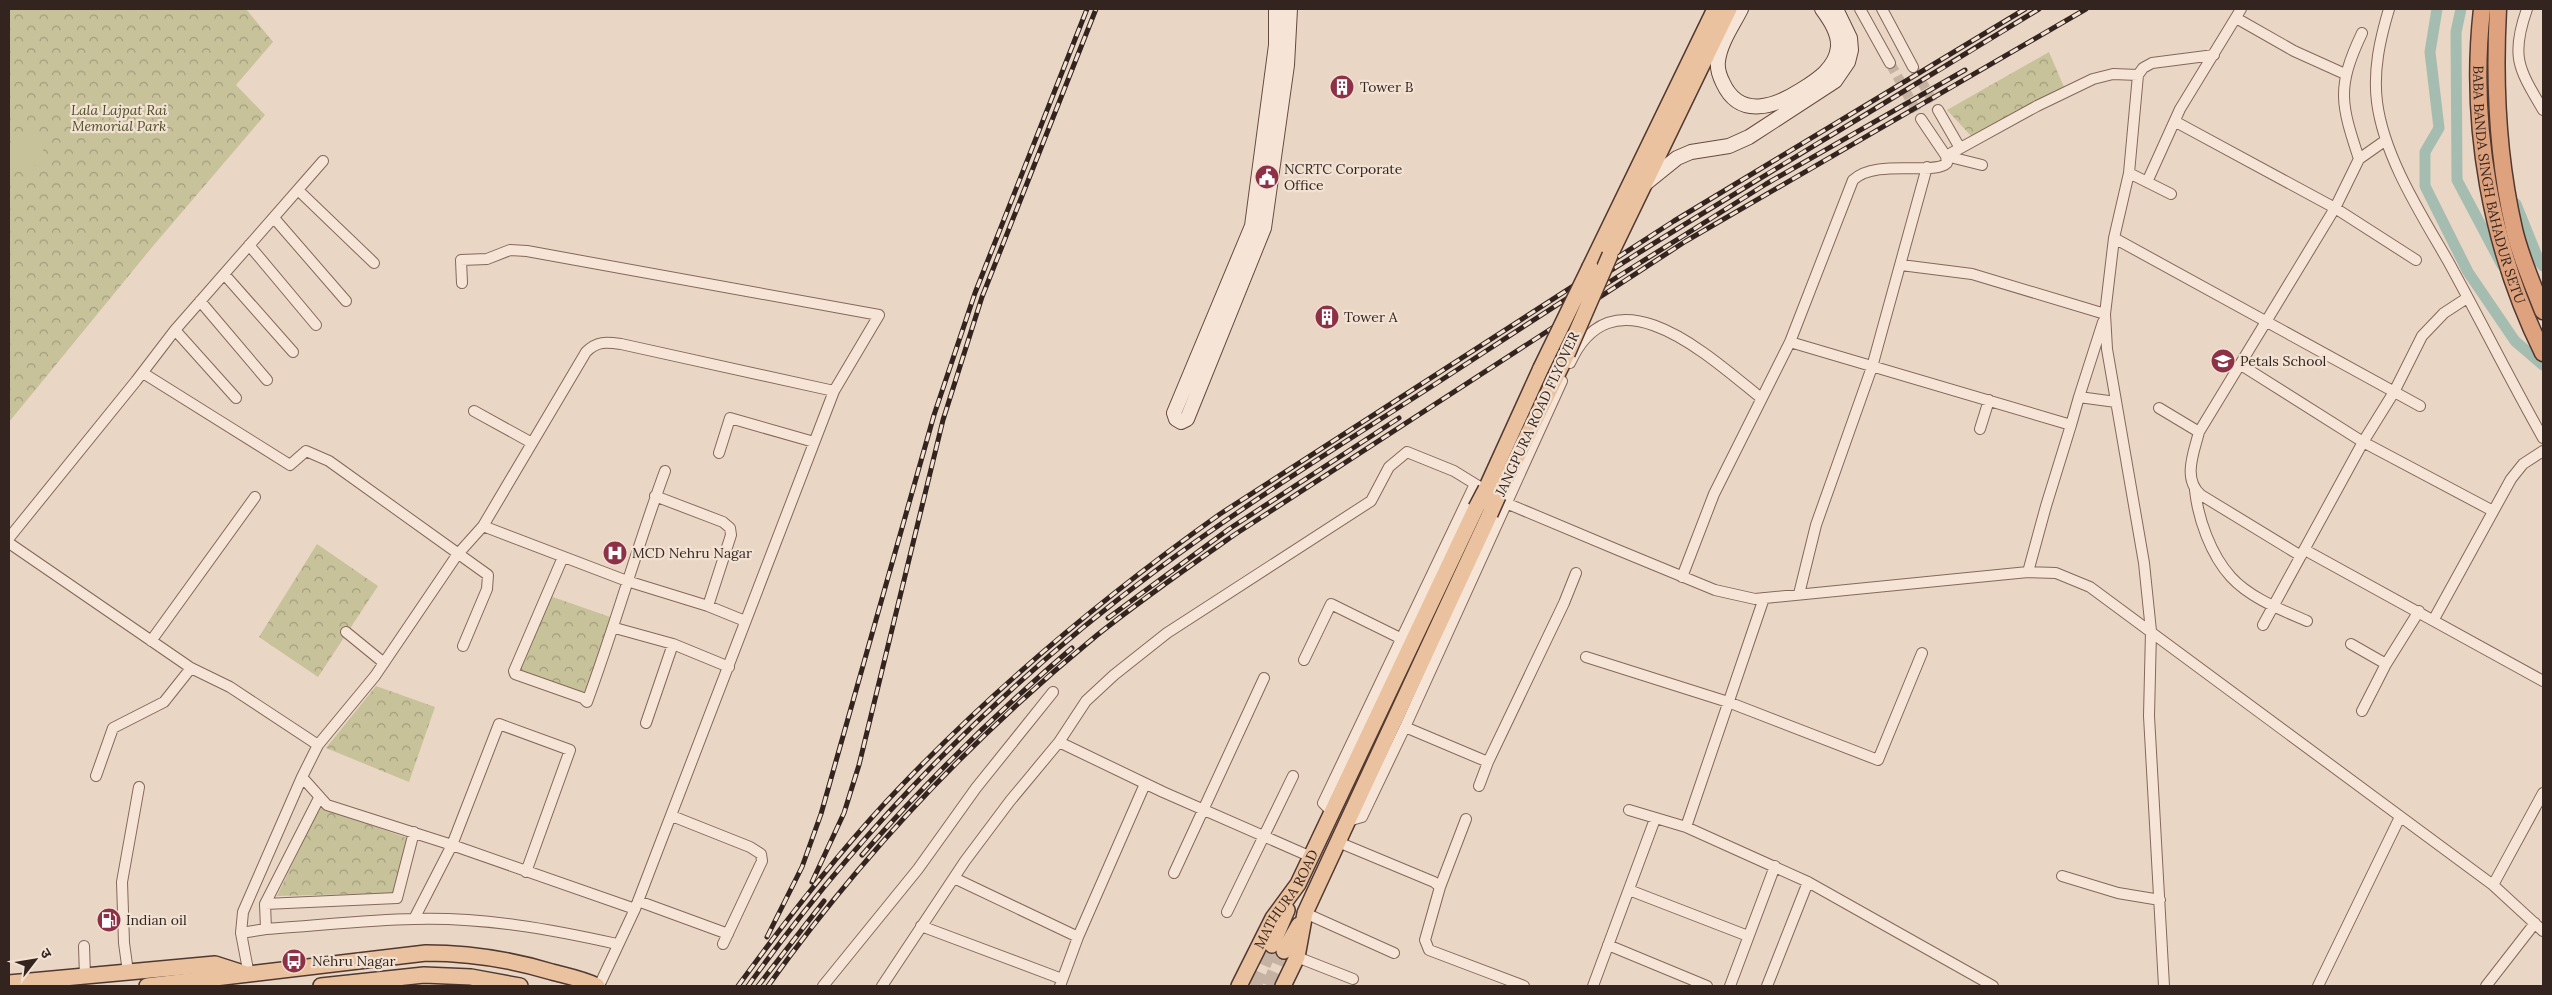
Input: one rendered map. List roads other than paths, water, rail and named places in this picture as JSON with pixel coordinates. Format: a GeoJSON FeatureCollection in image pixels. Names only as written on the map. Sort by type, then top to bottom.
{"type":"FeatureCollection","features":[{"type":"Feature","properties":{"kind":"highway","name":"BABA BANDA SINGH BAHADUR SETU"},"geometry":{"type":"LineString","coordinates":[[2482,9],[2478,44],[2478,89],[2486,170],[2500,244],[2516,290],[2543,353]]}},
{"type":"Feature","properties":{"kind":"highway","name":"BABA BANDA SINGH BAHADUR SETU"},"geometry":{"type":"LineString","coordinates":[[2498,9],[2495,59],[2499,144],[2514,230],[2543,312]]}},
{"type":"Feature","properties":{"kind":"main road"},"geometry":{"type":"LineString","coordinates":[[1276,9],[1276,45],[1252,226],[1174,413],[1176,419],[1181,422],[1186,419],[1264,228],[1287,65],[1290,9]]}},
{"type":"Feature","properties":{"kind":"main road","name":"JANGPURA ROAD FLYOVER"},"geometry":{"type":"LineString","coordinates":[[1334,805],[1486,489],[1541,368],[1715,9]]}},
{"type":"Feature","properties":{"kind":"main road","name":"JANGPURA ROAD FLYOVER"},"geometry":{"type":"LineString","coordinates":[[1351,814],[1567,354],[1643,185],[1729,9]]}},
{"type":"Feature","properties":{"kind":"main road"},"geometry":{"type":"LineString","coordinates":[[1741,9],[1721,50],[1717,63],[1720,77],[1728,92],[1740,102],[1753,107],[1761,107],[1783,101],[1819,78],[1829,68],[1850,38],[1836,9]]}},
{"type":"Feature","properties":{"kind":"main road"},"geometry":{"type":"LineString","coordinates":[[1643,185],[1677,158],[1691,152],[1729,146],[1749,137],[1824,90],[1843,72],[1844,49],[1822,9]]}},
{"type":"Feature","properties":{"kind":"main road","name":"MATHURA ROAD"},"geometry":{"type":"LineString","coordinates":[[1239,986],[1273,918],[1298,884],[1309,856],[1334,805]]}},
{"type":"Feature","properties":{"kind":"main road","name":"MATHURA ROAD"},"geometry":{"type":"LineString","coordinates":[[1283,986],[1284,951],[1305,913],[1351,814]]}},
{"type":"Feature","properties":{"kind":"main road"},"geometry":{"type":"LineString","coordinates":[[1284,951],[1298,884]]}},
{"type":"Feature","properties":{"kind":"main road"},"geometry":{"type":"LineString","coordinates":[[147,986],[443,953],[471,954],[518,962],[598,986]]}},
{"type":"Feature","properties":{"kind":"main road"},"geometry":{"type":"LineString","coordinates":[[9,983],[215,964],[249,975]]}},
{"type":"Feature","properties":{"kind":"main road"},"geometry":{"type":"LineString","coordinates":[[321,986],[424,975],[470,977],[520,986]]}},
{"type":"Feature","properties":{"kind":"street"},"geometry":{"type":"LineString","coordinates":[[1860,9],[1890,63]]}},
{"type":"Feature","properties":{"kind":"street"},"geometry":{"type":"LineString","coordinates":[[1882,9],[1913,67]]}},
{"type":"Feature","properties":{"kind":"street"},"geometry":{"type":"LineString","coordinates":[[2389,9],[2379,50],[2376,76],[2377,103],[2386,140],[2430,232],[2543,438]]}},
{"type":"Feature","properties":{"kind":"street"},"geometry":{"type":"LineString","coordinates":[[2528,9],[2517,53],[2518,63],[2543,110]]}},
{"type":"Feature","properties":{"kind":"street"},"geometry":{"type":"LineString","coordinates":[[2147,182],[2176,122],[2180,109],[2238,13],[2294,51],[2345,74]]}},
{"type":"Feature","properties":{"kind":"street"},"geometry":{"type":"LineString","coordinates":[[2359,160],[2346,118],[2344,102],[2345,74],[2362,34]]}},
{"type":"Feature","properties":{"kind":"street"},"geometry":{"type":"LineString","coordinates":[[2164,986],[2150,716],[2151,630],[2144,563],[2116,402],[2105,331],[2105,314],[2114,238],[2129,173],[2138,75],[2143,68],[2152,64],[2214,55]]}},
{"type":"Feature","properties":{"kind":"street"},"geometry":{"type":"LineString","coordinates":[[1946,156],[2037,106],[2093,79],[2112,74],[2138,75]]}},
{"type":"Feature","properties":{"kind":"street"},"geometry":{"type":"LineString","coordinates":[[1938,110],[1960,148]]}},
{"type":"Feature","properties":{"kind":"street"},"geometry":{"type":"LineString","coordinates":[[1682,577],[1705,514],[1790,342],[1853,180],[1864,172],[1899,167],[1946,165],[1946,156],[1921,119]]}},
{"type":"Feature","properties":{"kind":"street"},"geometry":{"type":"LineString","coordinates":[[2176,122],[2334,208],[2416,260]]}},
{"type":"Feature","properties":{"kind":"street"},"geometry":{"type":"LineString","coordinates":[[2307,621],[2274,606],[2243,586],[2226,571],[2203,525],[2190,470],[2200,432],[2334,208],[2359,160],[2386,140]]}},
{"type":"Feature","properties":{"kind":"street"},"geometry":{"type":"LineString","coordinates":[[1946,156],[1982,165]]}},
{"type":"Feature","properties":{"kind":"street"},"geometry":{"type":"LineString","coordinates":[[9,538],[143,373],[175,330],[324,161]]}},
{"type":"Feature","properties":{"kind":"street"},"geometry":{"type":"LineString","coordinates":[[1799,594],[1816,525],[1872,367],[1926,167]]}},
{"type":"Feature","properties":{"kind":"street"},"geometry":{"type":"LineString","coordinates":[[2129,173],[2171,194]]}},
{"type":"Feature","properties":{"kind":"street"},"geometry":{"type":"LineString","coordinates":[[298,190],[374,263]]}},
{"type":"Feature","properties":{"kind":"street"},"geometry":{"type":"LineString","coordinates":[[274,218],[346,301]]}},
{"type":"Feature","properties":{"kind":"street"},"geometry":{"type":"LineString","coordinates":[[2114,238],[2420,406]]}},
{"type":"Feature","properties":{"kind":"street"},"geometry":{"type":"LineString","coordinates":[[249,245],[316,325]]}},
{"type":"Feature","properties":{"kind":"street"},"geometry":{"type":"LineString","coordinates":[[462,283],[461,260],[487,259],[510,250],[527,250],[879,315],[834,391],[637,905],[598,986]]}},
{"type":"Feature","properties":{"kind":"street"},"geometry":{"type":"LineString","coordinates":[[1901,265],[1972,274],[2105,314]]}},
{"type":"Feature","properties":{"kind":"street"},"geometry":{"type":"LineString","coordinates":[[224,274],[293,352]]}},
{"type":"Feature","properties":{"kind":"street"},"geometry":{"type":"LineString","coordinates":[[2263,625],[2363,442],[2394,392],[2422,336],[2444,313],[2467,298]]}},
{"type":"Feature","properties":{"kind":"street"},"geometry":{"type":"LineString","coordinates":[[200,301],[267,380]]}},
{"type":"Feature","properties":{"kind":"street"},"geometry":{"type":"LineString","coordinates":[[2028,572],[2046,506],[2105,314]]}},
{"type":"Feature","properties":{"kind":"street"},"geometry":{"type":"LineString","coordinates":[[1351,814],[1362,817],[1405,727],[1574,354],[1592,331],[1604,324],[1616,321],[1640,322],[1671,332],[1703,352],[1761,398]]}},
{"type":"Feature","properties":{"kind":"street"},"geometry":{"type":"LineString","coordinates":[[175,330],[236,398]]}},
{"type":"Feature","properties":{"kind":"street"},"geometry":{"type":"LineString","coordinates":[[249,975],[241,933],[243,912],[318,745],[384,663],[458,555],[483,526],[586,352],[593,344],[605,342],[834,391]]}},
{"type":"Feature","properties":{"kind":"street"},"geometry":{"type":"LineString","coordinates":[[1790,342],[2071,425]]}},
{"type":"Feature","properties":{"kind":"street"},"geometry":{"type":"LineString","coordinates":[[2241,365],[2363,442],[2494,511]]}},
{"type":"Feature","properties":{"kind":"street"},"geometry":{"type":"LineString","coordinates":[[143,373],[290,465],[306,451],[329,462],[458,555],[484,570],[488,575],[489,581],[463,646]]}},
{"type":"Feature","properties":{"kind":"street"},"geometry":{"type":"LineString","coordinates":[[2079,397],[2116,402]]}},
{"type":"Feature","properties":{"kind":"street"},"geometry":{"type":"LineString","coordinates":[[1980,429],[1989,400]]}},
{"type":"Feature","properties":{"kind":"street"},"geometry":{"type":"LineString","coordinates":[[2159,408],[2200,432]]}},
{"type":"Feature","properties":{"kind":"street"},"geometry":{"type":"LineString","coordinates":[[474,411],[532,442]]}},
{"type":"Feature","properties":{"kind":"street"},"geometry":{"type":"LineString","coordinates":[[719,453],[730,418],[814,442]]}},
{"type":"Feature","properties":{"kind":"street"},"geometry":{"type":"LineString","coordinates":[[2434,620],[2516,471],[2543,451]]}},
{"type":"Feature","properties":{"kind":"street"},"geometry":{"type":"LineString","coordinates":[[882,986],[954,878],[1010,802],[1059,742],[1086,701],[1114,675],[1175,628],[1371,501],[1389,468],[1407,452],[1433,461],[1506,503],[1715,590],[1755,599],[2028,572],[2056,574],[2090,587],[2151,630],[2224,687],[2493,885],[2543,931]]}},
{"type":"Feature","properties":{"kind":"street"},"geometry":{"type":"LineString","coordinates":[[563,557],[514,671],[515,674],[583,698],[587,702],[614,628],[627,581],[665,471]]}},
{"type":"Feature","properties":{"kind":"street"},"geometry":{"type":"LineString","coordinates":[[1334,805],[1323,803],[1475,484]]}},
{"type":"Feature","properties":{"kind":"street"},"geometry":{"type":"LineString","coordinates":[[2195,490],[2303,553],[2419,611],[2543,681]]}},
{"type":"Feature","properties":{"kind":"street"},"geometry":{"type":"LineString","coordinates":[[655,496],[723,522],[730,528],[731,535],[708,606]]}},
{"type":"Feature","properties":{"kind":"street"},"geometry":{"type":"LineString","coordinates":[[151,641],[255,498]]}},
{"type":"Feature","properties":{"kind":"street"},"geometry":{"type":"LineString","coordinates":[[483,526],[627,581],[708,606],[745,621]]}},
{"type":"Feature","properties":{"kind":"street"},"geometry":{"type":"LineString","coordinates":[[9,543],[191,668],[230,687],[318,745]]}},
{"type":"Feature","properties":{"kind":"street"},"geometry":{"type":"LineString","coordinates":[[1479,786],[1488,762],[1564,603],[1576,573]]}},
{"type":"Feature","properties":{"kind":"street"},"geometry":{"type":"LineString","coordinates":[[1686,827],[1764,598]]}},
{"type":"Feature","properties":{"kind":"street"},"geometry":{"type":"LineString","coordinates":[[1304,660],[1331,604],[1400,638]]}},
{"type":"Feature","properties":{"kind":"street"},"geometry":{"type":"LineString","coordinates":[[2362,711],[2386,664],[2419,611]]}},
{"type":"Feature","properties":{"kind":"street"},"geometry":{"type":"LineString","coordinates":[[614,628],[673,644],[729,667]]}},
{"type":"Feature","properties":{"kind":"street"},"geometry":{"type":"LineString","coordinates":[[346,632],[384,663]]}},
{"type":"Feature","properties":{"kind":"street"},"geometry":{"type":"LineString","coordinates":[[646,723],[673,644]]}},
{"type":"Feature","properties":{"kind":"street"},"geometry":{"type":"LineString","coordinates":[[2351,644],[2386,664]]}},
{"type":"Feature","properties":{"kind":"street"},"geometry":{"type":"LineString","coordinates":[[1586,657],[1728,702],[1878,760],[1922,653]]}},
{"type":"Feature","properties":{"kind":"street"},"geometry":{"type":"LineString","coordinates":[[96,776],[113,728],[164,702],[191,668]]}},
{"type":"Feature","properties":{"kind":"street"},"geometry":{"type":"LineString","coordinates":[[1174,873],[1264,678]]}},
{"type":"Feature","properties":{"kind":"street"},"geometry":{"type":"LineString","coordinates":[[823,986],[918,869],[976,788],[1052,692]]}},
{"type":"Feature","properties":{"kind":"street"},"geometry":{"type":"LineString","coordinates":[[414,919],[452,845],[499,724],[570,750],[526,872]]}},
{"type":"Feature","properties":{"kind":"street"},"geometry":{"type":"LineString","coordinates":[[1405,727],[1488,762]]}},
{"type":"Feature","properties":{"kind":"street"},"geometry":{"type":"LineString","coordinates":[[1059,742],[1145,784],[1309,856]]}},
{"type":"Feature","properties":{"kind":"street"},"geometry":{"type":"LineString","coordinates":[[1227,912],[1262,835],[1294,776]]}},
{"type":"Feature","properties":{"kind":"street"},"geometry":{"type":"LineString","coordinates":[[302,777],[327,805],[414,832],[526,872],[728,934]]}},
{"type":"Feature","properties":{"kind":"street"},"geometry":{"type":"LineString","coordinates":[[921,926],[1061,983],[1078,937],[1145,784]]}},
{"type":"Feature","properties":{"kind":"street"},"geometry":{"type":"LineString","coordinates":[[128,972],[124,943],[122,882],[139,787]]}},
{"type":"Feature","properties":{"kind":"street"},"geometry":{"type":"LineString","coordinates":[[2493,885],[2543,793]]}},
{"type":"Feature","properties":{"kind":"street"},"geometry":{"type":"LineString","coordinates":[[266,929],[265,904],[319,798]]}},
{"type":"Feature","properties":{"kind":"street"},"geometry":{"type":"LineString","coordinates":[[1629,810],[1686,827],[1775,866],[1808,882],[1993,986]]}},
{"type":"Feature","properties":{"kind":"street"},"geometry":{"type":"LineString","coordinates":[[672,816],[750,847],[761,854],[762,861],[723,944]]}},
{"type":"Feature","properties":{"kind":"street"},"geometry":{"type":"LineString","coordinates":[[2318,986],[2400,817]]}},
{"type":"Feature","properties":{"kind":"street"},"geometry":{"type":"LineString","coordinates":[[1466,819],[1440,887],[1425,940],[1429,950],[1524,986]]}},
{"type":"Feature","properties":{"kind":"street"},"geometry":{"type":"LineString","coordinates":[[1594,986],[1655,819]]}},
{"type":"Feature","properties":{"kind":"street"},"geometry":{"type":"LineString","coordinates":[[265,904],[397,898],[414,832]]}},
{"type":"Feature","properties":{"kind":"street"},"geometry":{"type":"LineString","coordinates":[[1338,842],[1434,882],[1440,887]]}},
{"type":"Feature","properties":{"kind":"street"},"geometry":{"type":"LineString","coordinates":[[1730,986],[1775,866]]}},
{"type":"Feature","properties":{"kind":"street"},"geometry":{"type":"LineString","coordinates":[[2062,876],[2118,893],[2160,900]]}},
{"type":"Feature","properties":{"kind":"street"},"geometry":{"type":"LineString","coordinates":[[954,878],[1078,937]]}},
{"type":"Feature","properties":{"kind":"street"},"geometry":{"type":"LineString","coordinates":[[1767,986],[1808,882]]}},
{"type":"Feature","properties":{"kind":"street"},"geometry":{"type":"LineString","coordinates":[[1629,890],[1748,936]]}},
{"type":"Feature","properties":{"kind":"street"},"geometry":{"type":"LineString","coordinates":[[1305,913],[1394,953]]}},
{"type":"Feature","properties":{"kind":"street"},"geometry":{"type":"LineString","coordinates":[[241,933],[266,929],[414,919],[521,925],[617,944]]}},
{"type":"Feature","properties":{"kind":"street"},"geometry":{"type":"LineString","coordinates":[[2486,986],[2535,923]]}},
{"type":"Feature","properties":{"kind":"street"},"geometry":{"type":"LineString","coordinates":[[1608,945],[1707,986]]}},
{"type":"Feature","properties":{"kind":"street"},"geometry":{"type":"LineString","coordinates":[[84,946],[86,976]]}},
{"type":"Feature","properties":{"kind":"street"},"geometry":{"type":"LineString","coordinates":[[1284,951],[1353,979]]}},
{"type":"Feature","properties":{"kind":"waterway"},"geometry":{"type":"LineString","coordinates":[[2437,9],[2430,52],[2439,128],[2425,152],[2425,186],[2468,272],[2515,341],[2543,365]]}},
{"type":"Feature","properties":{"kind":"waterway"},"geometry":{"type":"LineString","coordinates":[[2461,9],[2456,32],[2457,180],[2502,265]]}},
{"type":"Feature","properties":{"kind":"waterway"},"geometry":{"type":"LineString","coordinates":[[2486,65],[2485,74],[2492,101]]}},
{"type":"Feature","properties":{"kind":"waterway"},"geometry":{"type":"LineString","coordinates":[[2516,204],[2539,261],[2543,266]]}},
{"type":"Feature","properties":{"kind":"tunnel"},"geometry":{"type":"LineString","coordinates":[[1890,63],[1921,119]]}},
{"type":"Feature","properties":{"kind":"tunnel"},"geometry":{"type":"LineString","coordinates":[[1913,67],[1938,110]]}},
{"type":"Feature","properties":{"kind":"tunnel"},"geometry":{"type":"LineString","coordinates":[[1254,986],[1272,945]]}},
{"type":"Feature","properties":{"kind":"tunnel"},"geometry":{"type":"LineString","coordinates":[[1269,986],[1284,951]]}},
{"type":"Feature","properties":{"kind":"railway"},"geometry":{"type":"LineString","coordinates":[[767,937],[802,867],[821,814],[934,415],[975,293],[1087,9]]}},
{"type":"Feature","properties":{"kind":"railway"},"geometry":{"type":"LineString","coordinates":[[812,882],[844,813],[859,765],[943,420],[982,297],[1096,9]]}},
{"type":"Feature","properties":{"kind":"railway"},"geometry":{"type":"LineString","coordinates":[[738,986],[817,882],[903,784],[977,711],[1055,641],[1136,576],[1220,514],[1674,221],[2025,9]]}},
{"type":"Feature","properties":{"kind":"railway"},"geometry":{"type":"LineString","coordinates":[[748,986],[837,871],[935,764],[1041,664],[1096,617],[1154,572],[1332,450],[1590,283],[2039,9]]}},
{"type":"Feature","properties":{"kind":"railway"},"geometry":{"type":"LineString","coordinates":[[768,986],[841,891],[920,800],[962,757],[1050,675],[1096,636],[1147,597],[1234,535],[1686,241],[2086,9]]}},
{"type":"Feature","properties":{"kind":"railway"},"geometry":{"type":"LineString","coordinates":[[1587,296],[1766,184],[1965,70]]}},
{"type":"Feature","properties":{"kind":"railway"},"geometry":{"type":"LineString","coordinates":[[1108,618],[1229,529],[1399,418]]}},
{"type":"Feature","properties":{"kind":"railway"},"geometry":{"type":"LineString","coordinates":[[862,855],[963,748],[1072,648]]}},
{"type":"Feature","properties":{"kind":"railway"},"geometry":{"type":"LineString","coordinates":[[758,986],[824,901]]}},
{"type":"Feature","properties":{"kind":"place","name":"Tower B"},"geometry":{"type":"Point","coordinates":[1342,87]}},
{"type":"Feature","properties":{"kind":"place","name":"NCRTC Corporate Office"},"geometry":{"type":"Point","coordinates":[1267,177]}},
{"type":"Feature","properties":{"kind":"place","name":"Tower A"},"geometry":{"type":"Point","coordinates":[1327,317]}},
{"type":"Feature","properties":{"kind":"place","name":"Petals School"},"geometry":{"type":"Point","coordinates":[2223,361]}},
{"type":"Feature","properties":{"kind":"place","name":"MCD Nehru Nagar"},"geometry":{"type":"Point","coordinates":[615,553]}},
{"type":"Feature","properties":{"kind":"place","name":"Indian oil"},"geometry":{"type":"Point","coordinates":[109,920]}},
{"type":"Feature","properties":{"kind":"place","name":"Nehru Nagar"},"geometry":{"type":"Point","coordinates":[294,961]}},
{"type":"Feature","properties":{"kind":"park label","name":"Lala Lajpat Rai Memorial Park"},"geometry":{"type":"Point","coordinates":[119,118]}}]}
